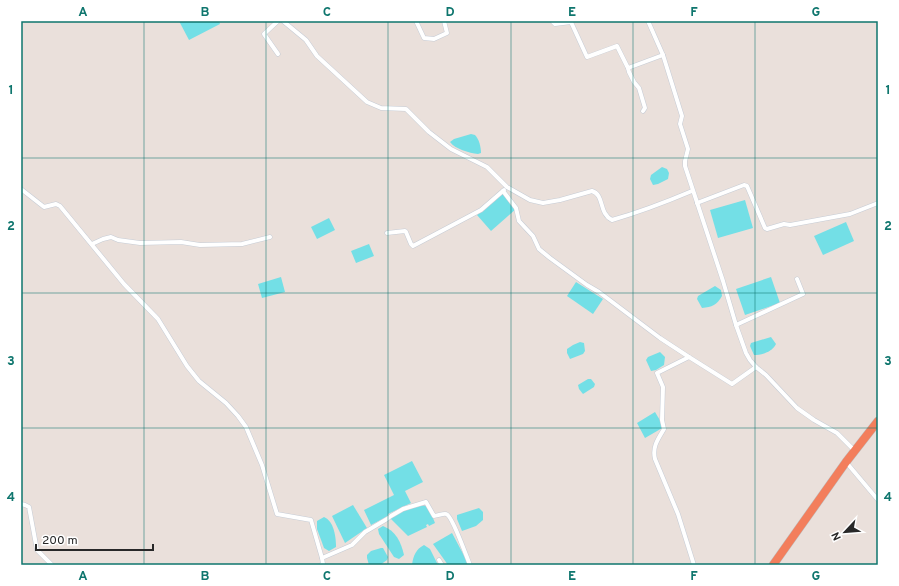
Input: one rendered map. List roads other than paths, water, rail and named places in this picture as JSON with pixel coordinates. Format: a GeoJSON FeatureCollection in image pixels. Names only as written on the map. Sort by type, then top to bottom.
{"type":"FeatureCollection","features":[{"type":"Feature","properties":{"kind":"highway"},"geometry":{"type":"LineString","coordinates":[[773,565],[846,462],[878,421]]}},
{"type":"Feature","properties":{"kind":"street"},"geometry":{"type":"LineString","coordinates":[[278,21],[264,34],[278,54]]}},
{"type":"Feature","properties":{"kind":"street"},"geometry":{"type":"LineString","coordinates":[[283,21],[306,40],[317,56],[367,102],[381,108],[406,109],[429,132],[451,148],[487,167],[507,186],[530,200],[543,203],[592,191],[596,192],[604,214],[612,220],[665,203],[692,190]]}},
{"type":"Feature","properties":{"kind":"street"},"geometry":{"type":"LineString","coordinates":[[416,21],[424,38],[434,39],[447,33],[444,21]]}},
{"type":"Feature","properties":{"kind":"street"},"geometry":{"type":"LineString","coordinates":[[552,21],[555,24],[571,22],[587,57],[617,46],[631,77],[640,92],[645,108],[643,111]]}},
{"type":"Feature","properties":{"kind":"street"},"geometry":{"type":"LineString","coordinates":[[648,21],[663,55],[682,116],[680,124],[688,149],[685,166],[746,353],[756,368],[766,375],[797,408],[837,433],[855,451]]}},
{"type":"Feature","properties":{"kind":"street"},"geometry":{"type":"LineString","coordinates":[[628,68],[663,55]]}},
{"type":"Feature","properties":{"kind":"street"},"geometry":{"type":"LineString","coordinates":[[697,203],[744,185],[747,186],[765,228],[767,229],[784,224],[790,225],[850,214],[878,203]]}},
{"type":"Feature","properties":{"kind":"street"},"geometry":{"type":"LineString","coordinates":[[386,233],[405,231],[413,246],[481,210],[507,186]]}},
{"type":"Feature","properties":{"kind":"street"},"geometry":{"type":"LineString","coordinates":[[21,189],[44,207],[59,204],[124,284],[158,319],[187,366],[195,376],[226,403],[238,416],[246,428],[262,465],[277,514],[311,520],[322,558],[322,565]]}},
{"type":"Feature","properties":{"kind":"street"},"geometry":{"type":"LineString","coordinates":[[503,191],[515,205],[519,221],[532,236],[539,249],[660,338],[732,384],[756,368]]}},
{"type":"Feature","properties":{"kind":"street"},"geometry":{"type":"LineString","coordinates":[[92,244],[111,237],[124,241],[140,243],[181,242],[200,245],[242,244],[270,237]]}},
{"type":"Feature","properties":{"kind":"street"},"geometry":{"type":"LineString","coordinates":[[736,325],[803,294],[797,279]]}},
{"type":"Feature","properties":{"kind":"street"},"geometry":{"type":"LineString","coordinates":[[689,357],[657,373],[663,388],[662,420],[664,429],[654,447],[654,452],[655,459],[678,514],[694,565]]}},
{"type":"Feature","properties":{"kind":"street"},"geometry":{"type":"LineString","coordinates":[[846,462],[878,500]]}},
{"type":"Feature","properties":{"kind":"street"},"geometry":{"type":"LineString","coordinates":[[322,558],[352,545],[365,532],[403,509],[426,502],[428,503],[434,516],[446,513],[448,515],[455,527],[470,565]]}},
{"type":"Feature","properties":{"kind":"street"},"geometry":{"type":"LineString","coordinates":[[21,504],[25,504],[29,507],[36,550],[52,565]]}},
{"type":"Feature","properties":{"kind":"street"},"geometry":{"type":"LineString","coordinates":[[439,560],[442,565]]}},
{"type":"Feature","properties":{"kind":"water"},"geometry":{"type":"Polygon","coordinates":[[[179,21],[219,21],[220,24],[189,40],[179,21]]]}},
{"type":"Feature","properties":{"kind":"water"},"geometry":{"type":"Polygon","coordinates":[[[471,134],[475,135],[478,139],[481,153],[478,154],[462,150],[455,147],[450,142],[454,139],[471,134]]]}},
{"type":"Feature","properties":{"kind":"water"},"geometry":{"type":"Polygon","coordinates":[[[662,167],[667,169],[669,173],[668,179],[653,185],[650,179],[651,175],[662,167]]]}},
{"type":"Feature","properties":{"kind":"water"},"geometry":{"type":"Polygon","coordinates":[[[502,193],[516,209],[491,231],[477,215],[502,193]]]}},
{"type":"Feature","properties":{"kind":"water"},"geometry":{"type":"Polygon","coordinates":[[[745,200],[753,228],[718,238],[710,210],[745,200]]]}},
{"type":"Feature","properties":{"kind":"water"},"geometry":{"type":"Polygon","coordinates":[[[329,218],[335,230],[317,239],[311,227],[329,218]]]}},
{"type":"Feature","properties":{"kind":"water"},"geometry":{"type":"Polygon","coordinates":[[[846,222],[854,241],[823,255],[814,236],[846,222]]]}},
{"type":"Feature","properties":{"kind":"water"},"geometry":{"type":"Polygon","coordinates":[[[369,244],[374,256],[356,263],[351,251],[369,244]]]}},
{"type":"Feature","properties":{"kind":"water"},"geometry":{"type":"Polygon","coordinates":[[[281,277],[285,292],[262,298],[258,284],[281,277]]]}},
{"type":"Feature","properties":{"kind":"water"},"geometry":{"type":"Polygon","coordinates":[[[771,277],[780,303],[745,315],[736,289],[771,277]]]}},
{"type":"Feature","properties":{"kind":"water"},"geometry":{"type":"Polygon","coordinates":[[[576,282],[603,299],[593,314],[567,296],[576,282]]]}},
{"type":"Feature","properties":{"kind":"water"},"geometry":{"type":"Polygon","coordinates":[[[715,286],[721,290],[722,296],[714,305],[702,308],[697,299],[698,296],[715,286]]]}},
{"type":"Feature","properties":{"kind":"water"},"geometry":{"type":"Polygon","coordinates":[[[771,337],[776,344],[774,347],[766,352],[754,355],[750,346],[751,343],[771,337]]]}},
{"type":"Feature","properties":{"kind":"water"},"geometry":{"type":"Polygon","coordinates":[[[580,342],[584,343],[585,351],[583,354],[570,359],[567,349],[580,342]]]}},
{"type":"Feature","properties":{"kind":"water"},"geometry":{"type":"Polygon","coordinates":[[[660,352],[665,357],[664,365],[651,371],[646,360],[648,357],[660,352]]]}},
{"type":"Feature","properties":{"kind":"water"},"geometry":{"type":"Polygon","coordinates":[[[588,379],[591,379],[595,384],[594,387],[583,394],[578,385],[588,379]]]}},
{"type":"Feature","properties":{"kind":"water"},"geometry":{"type":"Polygon","coordinates":[[[655,412],[664,427],[645,438],[637,423],[655,412]]]}},
{"type":"Feature","properties":{"kind":"water"},"geometry":{"type":"Polygon","coordinates":[[[412,461],[423,482],[405,491],[411,503],[388,514],[388,516],[371,525],[364,510],[394,495],[384,475],[412,461]]]}},
{"type":"Feature","properties":{"kind":"water"},"geometry":{"type":"Polygon","coordinates":[[[427,503],[435,523],[429,526],[428,524],[426,525],[427,527],[408,536],[390,518],[403,510],[427,503]]]}},
{"type":"Feature","properties":{"kind":"water"},"geometry":{"type":"Polygon","coordinates":[[[353,505],[367,528],[345,543],[332,516],[353,505]]]}},
{"type":"Feature","properties":{"kind":"water"},"geometry":{"type":"Polygon","coordinates":[[[479,508],[483,512],[483,520],[476,526],[462,531],[457,515],[479,508]]]}},
{"type":"Feature","properties":{"kind":"water"},"geometry":{"type":"Polygon","coordinates":[[[324,517],[330,522],[336,539],[336,547],[329,551],[324,548],[317,529],[317,521],[324,517]]]}},
{"type":"Feature","properties":{"kind":"water"},"geometry":{"type":"Polygon","coordinates":[[[383,526],[395,534],[399,541],[404,555],[399,559],[394,557],[379,534],[378,529],[383,526]]]}},
{"type":"Feature","properties":{"kind":"water"},"geometry":{"type":"Polygon","coordinates":[[[452,533],[469,565],[448,565],[433,544],[452,533]]]}},
{"type":"Feature","properties":{"kind":"water"},"geometry":{"type":"Polygon","coordinates":[[[424,545],[430,549],[438,565],[412,565],[415,553],[424,545]]]}},
{"type":"Feature","properties":{"kind":"water"},"geometry":{"type":"Polygon","coordinates":[[[383,548],[388,557],[387,560],[380,565],[369,565],[367,555],[371,551],[383,548]]]}}]}
